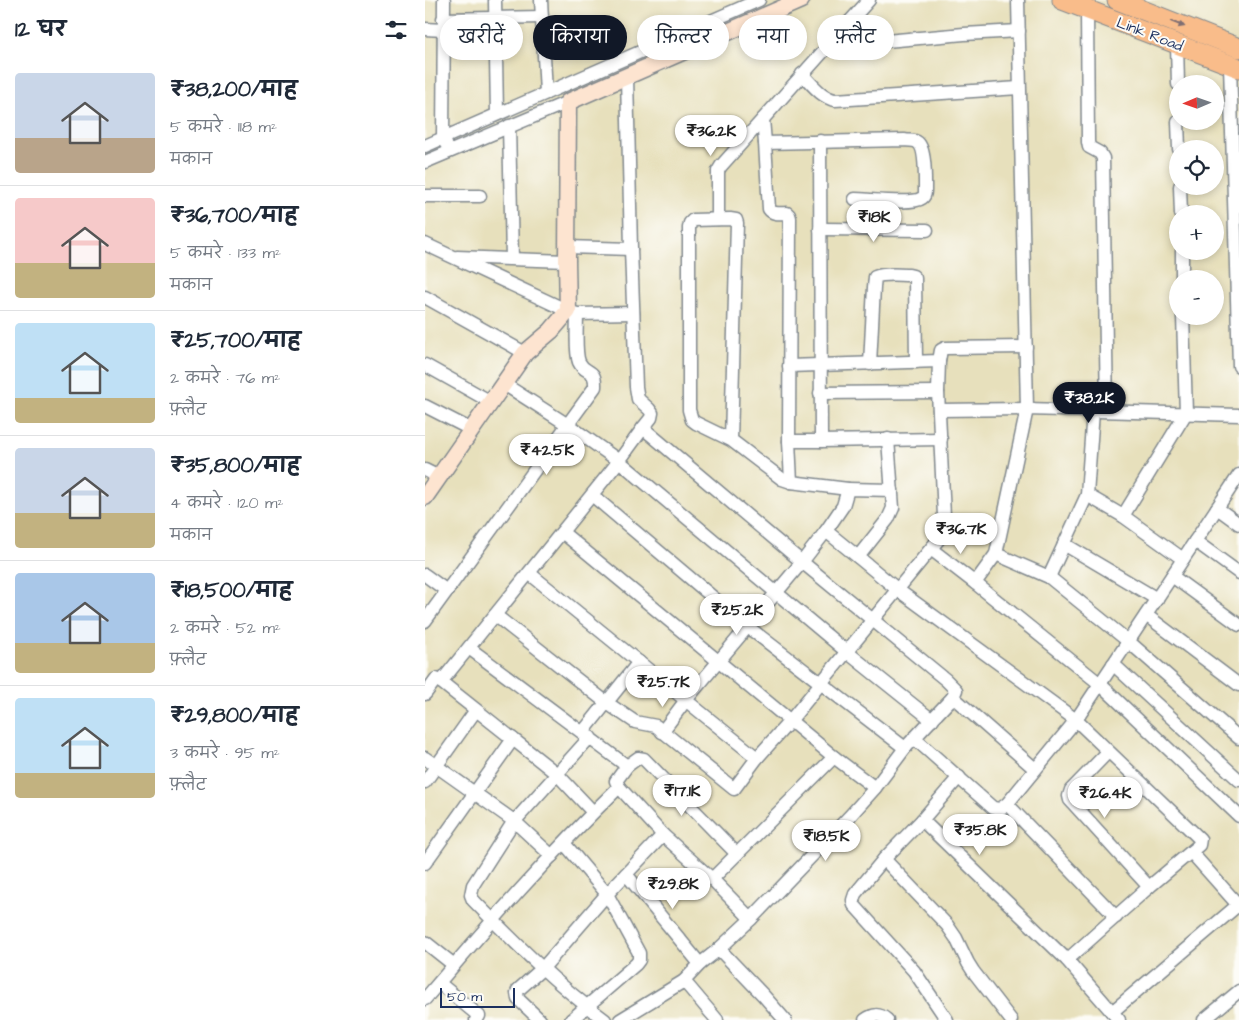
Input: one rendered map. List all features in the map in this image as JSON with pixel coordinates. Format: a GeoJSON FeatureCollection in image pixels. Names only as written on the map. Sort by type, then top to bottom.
{"type":"FeatureCollection","features":[{"type":"Feature","properties":{"kind":"main road","name":"Link Road"},"geometry":{"type":"LineString","coordinates":[[1062,0],[1234,67]]}},
{"type":"Feature","properties":{"kind":"main road","name":"Link Road"},"geometry":{"type":"LineString","coordinates":[[1129,2],[1239,48]]}},
{"type":"Feature","properties":{"kind":"street"},"geometry":{"type":"LineString","coordinates":[[443,15],[444,0]]}},
{"type":"Feature","properties":{"kind":"street"},"geometry":{"type":"LineString","coordinates":[[495,0],[495,15]]}},
{"type":"Feature","properties":{"kind":"street"},"geometry":{"type":"LineString","coordinates":[[541,0],[542,15]]}},
{"type":"Feature","properties":{"kind":"street"},"geometry":{"type":"LineString","coordinates":[[425,146],[446,145],[509,126],[759,0]]}},
{"type":"Feature","properties":{"kind":"street"},"geometry":{"type":"LineString","coordinates":[[425,162],[446,145],[497,114],[546,93],[576,93],[627,77],[801,0]]}},
{"type":"Feature","properties":{"kind":"street"},"geometry":{"type":"LineString","coordinates":[[855,15],[869,0]]}},
{"type":"Feature","properties":{"kind":"street"},"geometry":{"type":"LineString","coordinates":[[975,583],[996,554],[1027,408],[1018,0]]}},
{"type":"Feature","properties":{"kind":"street"},"geometry":{"type":"LineString","coordinates":[[1087,10],[1088,142],[1089,147],[1100,153],[1103,158],[1107,411]]}},
{"type":"Feature","properties":{"kind":"street"},"geometry":{"type":"LineString","coordinates":[[425,30],[440,25]]}},
{"type":"Feature","properties":{"kind":"street"},"geometry":{"type":"LineString","coordinates":[[894,40],[1019,31]]}},
{"type":"Feature","properties":{"kind":"street"},"geometry":{"type":"LineString","coordinates":[[1177,44],[1177,75]]}},
{"type":"Feature","properties":{"kind":"street"},"geometry":{"type":"LineString","coordinates":[[717,219],[718,170],[817,57]]}},
{"type":"Feature","properties":{"kind":"street"},"geometry":{"type":"LineString","coordinates":[[444,60],[446,145]]}},
{"type":"Feature","properties":{"kind":"street"},"geometry":{"type":"LineString","coordinates":[[496,60],[497,114]]}},
{"type":"Feature","properties":{"kind":"street"},"geometry":{"type":"LineString","coordinates":[[544,60],[546,93]]}},
{"type":"Feature","properties":{"kind":"street"},"geometry":{"type":"LineString","coordinates":[[1234,67],[1239,366]]}},
{"type":"Feature","properties":{"kind":"street"},"geometry":{"type":"LineString","coordinates":[[802,74],[818,91],[835,100],[1019,88]]}},
{"type":"Feature","properties":{"kind":"street"},"geometry":{"type":"LineString","coordinates":[[425,694],[434,678],[469,648],[619,461],[651,418],[652,413],[638,399],[637,392],[627,77]]}},
{"type":"Feature","properties":{"kind":"street"},"geometry":{"type":"LineString","coordinates":[[425,621],[595,388],[595,378],[581,366],[577,353],[567,254],[576,93]]}},
{"type":"Feature","properties":{"kind":"street"},"geometry":{"type":"LineString","coordinates":[[763,119],[769,209],[773,213],[787,213],[789,215],[789,441],[791,482]]}},
{"type":"Feature","properties":{"kind":"street"},"geometry":{"type":"LineString","coordinates":[[509,126],[512,258]]}},
{"type":"Feature","properties":{"kind":"street"},"geometry":{"type":"LineString","coordinates":[[765,143],[905,140],[916,141],[920,144],[924,156],[925,196],[923,198],[907,202],[855,199]]}},
{"type":"Feature","properties":{"kind":"street"},"geometry":{"type":"LineString","coordinates":[[820,141],[821,441]]}},
{"type":"Feature","properties":{"kind":"street"},"geometry":{"type":"LineString","coordinates":[[425,196],[480,196]]}},
{"type":"Feature","properties":{"kind":"street"},"geometry":{"type":"LineString","coordinates":[[731,440],[737,223],[734,220],[693,220],[689,226],[689,410],[692,420],[731,440],[782,479],[791,482],[848,489],[892,490]]}},
{"type":"Feature","properties":{"kind":"street"},"geometry":{"type":"LineString","coordinates":[[820,229],[927,230]]}},
{"type":"Feature","properties":{"kind":"street"},"geometry":{"type":"LineString","coordinates":[[425,244],[573,313],[633,313]]}},
{"type":"Feature","properties":{"kind":"street"},"geometry":{"type":"LineString","coordinates":[[452,256],[512,258],[631,249]]}},
{"type":"Feature","properties":{"kind":"street"},"geometry":{"type":"LineString","coordinates":[[870,364],[873,287],[875,277],[882,275],[909,275],[915,278],[916,362]]}},
{"type":"Feature","properties":{"kind":"street"},"geometry":{"type":"LineString","coordinates":[[425,297],[525,353]]}},
{"type":"Feature","properties":{"kind":"street"},"geometry":{"type":"LineString","coordinates":[[425,497],[432,473],[472,430],[525,353],[573,313]]}},
{"type":"Feature","properties":{"kind":"street"},"geometry":{"type":"LineString","coordinates":[[1123,516],[1186,413],[1183,325]]}},
{"type":"Feature","properties":{"kind":"street"},"geometry":{"type":"LineString","coordinates":[[495,615],[607,703],[635,722],[657,726],[734,789],[757,758],[822,683],[938,540],[944,526],[938,392],[941,350],[945,348],[1026,347]]}},
{"type":"Feature","properties":{"kind":"street"},"geometry":{"type":"LineString","coordinates":[[789,366],[939,362]]}},
{"type":"Feature","properties":{"kind":"street"},"geometry":{"type":"LineString","coordinates":[[425,365],[491,402]]}},
{"type":"Feature","properties":{"kind":"street"},"geometry":{"type":"LineString","coordinates":[[503,384],[619,461],[847,652],[932,720]]}},
{"type":"Feature","properties":{"kind":"street"},"geometry":{"type":"LineString","coordinates":[[820,393],[938,392]]}},
{"type":"Feature","properties":{"kind":"street"},"geometry":{"type":"LineString","coordinates":[[425,406],[472,430]]}},
{"type":"Feature","properties":{"kind":"street"},"geometry":{"type":"LineString","coordinates":[[939,410],[1027,408],[1239,415]]}},
{"type":"Feature","properties":{"kind":"street"},"geometry":{"type":"LineString","coordinates":[[1049,577],[1087,495],[1093,411]]}},
{"type":"Feature","properties":{"kind":"street"},"geometry":{"type":"LineString","coordinates":[[620,1020],[684,981],[700,964],[751,919],[849,817],[875,788],[910,743],[956,693],[955,688],[874,619],[643,428]]}},
{"type":"Feature","properties":{"kind":"street"},"geometry":{"type":"LineString","coordinates":[[858,557],[892,513],[888,439]]}},
{"type":"Feature","properties":{"kind":"street"},"geometry":{"type":"LineString","coordinates":[[789,441],[941,439]]}},
{"type":"Feature","properties":{"kind":"street"},"geometry":{"type":"LineString","coordinates":[[592,495],[748,627],[822,683],[959,778],[993,808],[1000,809],[1007,804],[1076,720],[1238,479]]}},
{"type":"Feature","properties":{"kind":"street"},"geometry":{"type":"LineString","coordinates":[[662,732],[686,700],[803,562],[843,506],[848,489]]}},
{"type":"Feature","properties":{"kind":"street"},"geometry":{"type":"LineString","coordinates":[[1087,495],[1123,516],[1183,559]]}},
{"type":"Feature","properties":{"kind":"street"},"geometry":{"type":"LineString","coordinates":[[1217,508],[1239,524]]}},
{"type":"Feature","properties":{"kind":"street"},"geometry":{"type":"LineString","coordinates":[[826,531],[898,590],[1076,720],[1199,838],[1199,845],[1067,960]]}},
{"type":"Feature","properties":{"kind":"street"},"geometry":{"type":"LineString","coordinates":[[562,532],[834,757],[875,788]]}},
{"type":"Feature","properties":{"kind":"street"},"geometry":{"type":"LineString","coordinates":[[1195,541],[1239,572]]}},
{"type":"Feature","properties":{"kind":"street"},"geometry":{"type":"LineString","coordinates":[[1064,544],[1157,599]]}},
{"type":"Feature","properties":{"kind":"street"},"geometry":{"type":"LineString","coordinates":[[931,549],[1100,684],[1239,816]]}},
{"type":"Feature","properties":{"kind":"street"},"geometry":{"type":"LineString","coordinates":[[996,554],[1049,577],[1128,641],[1239,738]]}},
{"type":"Feature","properties":{"kind":"street"},"geometry":{"type":"LineString","coordinates":[[529,573],[757,758]]}},
{"type":"Feature","properties":{"kind":"street"},"geometry":{"type":"LineString","coordinates":[[425,575],[447,590]]}},
{"type":"Feature","properties":{"kind":"street"},"geometry":{"type":"LineString","coordinates":[[1172,576],[1239,625]]}},
{"type":"Feature","properties":{"kind":"street"},"geometry":{"type":"LineString","coordinates":[[1146,615],[1239,685]]}},
{"type":"Feature","properties":{"kind":"street"},"geometry":{"type":"LineString","coordinates":[[469,648],[627,766]]}},
{"type":"Feature","properties":{"kind":"street"},"geometry":{"type":"LineString","coordinates":[[605,1020],[543,968],[492,920],[473,900],[471,889],[514,821],[557,774],[587,735],[607,703],[639,662]]}},
{"type":"Feature","properties":{"kind":"street"},"geometry":{"type":"LineString","coordinates":[[1113,664],[1239,780]]}},
{"type":"Feature","properties":{"kind":"street"},"geometry":{"type":"LineString","coordinates":[[434,678],[557,774],[593,812]]}},
{"type":"Feature","properties":{"kind":"street"},"geometry":{"type":"LineString","coordinates":[[953,698],[1035,769]]}},
{"type":"Feature","properties":{"kind":"street"},"geometry":{"type":"LineString","coordinates":[[425,782],[476,710]]}},
{"type":"Feature","properties":{"kind":"street"},"geometry":{"type":"LineString","coordinates":[[425,863],[513,739]]}},
{"type":"Feature","properties":{"kind":"street"},"geometry":{"type":"LineString","coordinates":[[1108,752],[1071,790],[1070,800],[1149,887]]}},
{"type":"Feature","properties":{"kind":"street"},"geometry":{"type":"LineString","coordinates":[[711,879],[834,757]]}},
{"type":"Feature","properties":{"kind":"street"},"geometry":{"type":"LineString","coordinates":[[425,758],[514,821],[552,856]]}},
{"type":"Feature","properties":{"kind":"street"},"geometry":{"type":"LineString","coordinates":[[737,854],[644,759],[638,758],[627,766],[616,780],[619,787],[663,835],[751,919]]}},
{"type":"Feature","properties":{"kind":"street"},"geometry":{"type":"LineString","coordinates":[[947,1020],[914,970],[854,905],[853,900],[855,894],[884,860],[959,778]]}},
{"type":"Feature","properties":{"kind":"street"},"geometry":{"type":"LineString","coordinates":[[425,998],[492,920],[593,812],[619,787]]}},
{"type":"Feature","properties":{"kind":"street"},"geometry":{"type":"LineString","coordinates":[[1007,804],[1115,917]]}},
{"type":"Feature","properties":{"kind":"street"},"geometry":{"type":"LineString","coordinates":[[922,820],[1067,960],[1116,1016],[1238,906],[1191,852]]}},
{"type":"Feature","properties":{"kind":"street"},"geometry":{"type":"LineString","coordinates":[[540,1020],[519,1000],[517,993],[520,987],[543,968],[607,894],[663,835]]}},
{"type":"Feature","properties":{"kind":"street"},"geometry":{"type":"LineString","coordinates":[[564,843],[607,894],[639,953],[639,960],[571,1020]]}},
{"type":"Feature","properties":{"kind":"street"},"geometry":{"type":"LineString","coordinates":[[884,860],[947,925],[957,938],[967,963],[973,972],[1011,1020]]}},
{"type":"Feature","properties":{"kind":"street"},"geometry":{"type":"LineString","coordinates":[[626,874],[700,964]]}},
{"type":"Feature","properties":{"kind":"street"},"geometry":{"type":"LineString","coordinates":[[425,942],[454,965]]}},
{"type":"Feature","properties":{"kind":"street"},"geometry":{"type":"LineString","coordinates":[[719,949],[785,1020]]}},
{"type":"Feature","properties":{"kind":"street"},"geometry":{"type":"LineString","coordinates":[[684,981],[717,1020]]}},
{"type":"Feature","properties":{"kind":"street"},"geometry":{"type":"LineString","coordinates":[[439,983],[480,1019]]}},
{"type":"Feature","properties":{"kind":"street"},"geometry":{"type":"LineString","coordinates":[[1204,1020],[1239,991]]}},
{"type":"Feature","properties":{"kind":"street"},"geometry":{"type":"LineString","coordinates":[[865,1020],[871,1015],[877,1014],[887,1020]]}}]}
